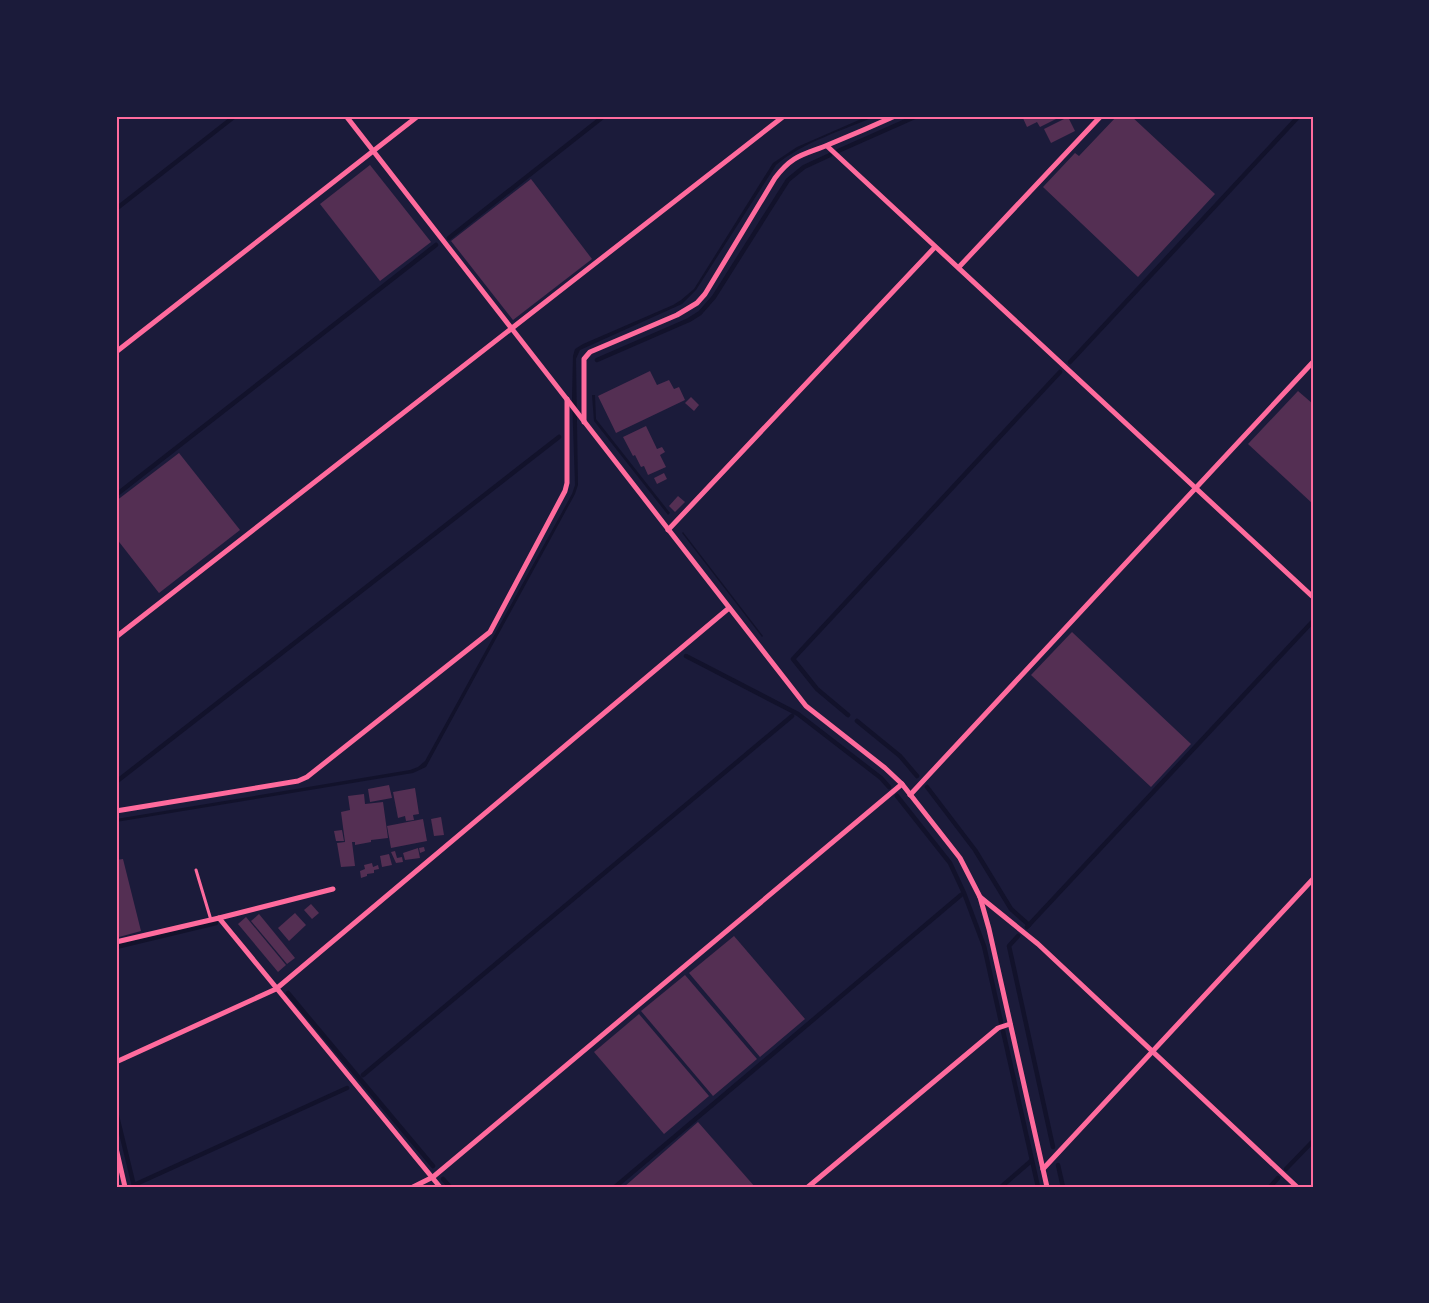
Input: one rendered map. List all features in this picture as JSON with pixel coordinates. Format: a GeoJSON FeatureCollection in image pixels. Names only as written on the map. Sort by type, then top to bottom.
{"type":"FeatureCollection","features":[{"type":"Feature","properties":{"kind":"street"},"geometry":{"type":"LineString","coordinates":[[346,116],[806,706],[885,768],[902,784],[960,858],[980,897],[989,929],[1047,1187]]}},
{"type":"Feature","properties":{"kind":"street"},"geometry":{"type":"LineString","coordinates":[[116,352],[418,116]]}},
{"type":"Feature","properties":{"kind":"street"},"geometry":{"type":"LineString","coordinates":[[116,637],[784,116]]}},
{"type":"Feature","properties":{"kind":"street"},"geometry":{"type":"LineString","coordinates":[[584,422],[584,362],[587,354],[677,315],[697,303],[705,294],[781,170],[802,154],[827,146],[895,116]]}},
{"type":"Feature","properties":{"kind":"street"},"geometry":{"type":"LineString","coordinates":[[959,267],[1100,116]]}},
{"type":"Feature","properties":{"kind":"street"},"geometry":{"type":"LineString","coordinates":[[827,146],[1313,597]]}},
{"type":"Feature","properties":{"kind":"street"},"geometry":{"type":"LineString","coordinates":[[668,530],[935,247]]}},
{"type":"Feature","properties":{"kind":"street"},"geometry":{"type":"LineString","coordinates":[[910,795],[1313,362]]}},
{"type":"Feature","properties":{"kind":"street"},"geometry":{"type":"LineString","coordinates":[[116,811],[298,781],[307,777],[490,632],[565,490],[567,483],[569,401]]}},
{"type":"Feature","properties":{"kind":"street"},"geometry":{"type":"LineString","coordinates":[[116,1062],[276,989],[729,608]]}},
{"type":"Feature","properties":{"kind":"street"},"geometry":{"type":"LineString","coordinates":[[412,1187],[433,1177],[902,784]]}},
{"type":"Feature","properties":{"kind":"street"},"geometry":{"type":"LineString","coordinates":[[1043,1169],[1313,879]]}},
{"type":"Feature","properties":{"kind":"street"},"geometry":{"type":"LineString","coordinates":[[116,942],[333,889]]}},
{"type":"Feature","properties":{"kind":"street"},"geometry":{"type":"LineString","coordinates":[[980,897],[1038,944],[1297,1187]]}},
{"type":"Feature","properties":{"kind":"street"},"geometry":{"type":"LineString","coordinates":[[219,918],[440,1187]]}},
{"type":"Feature","properties":{"kind":"street"},"geometry":{"type":"LineString","coordinates":[[808,1187],[998,1028],[1010,1024]]}},
{"type":"Feature","properties":{"kind":"street"},"geometry":{"type":"LineString","coordinates":[[116,1148],[125,1187]]}},
{"type":"Feature","properties":{"kind":"lane"},"geometry":{"type":"LineString","coordinates":[[196,870],[211,920]]}},
{"type":"Feature","properties":{"kind":"shaded area"},"geometry":{"type":"Polygon","coordinates":[[[868,116],[876,116],[811,143],[776,165],[696,290],[682,304],[580,350],[576,359],[578,485],[575,494],[426,767],[413,773],[116,822],[116,819],[410,770],[418,767],[425,761],[572,494],[575,485],[572,398],[573,356],[575,349],[681,300],[694,289],[773,163],[797,147],[868,116]]]}},
{"type":"Feature","properties":{"kind":"shaded area"},"geometry":{"type":"Polygon","coordinates":[[[592,395],[595,395],[596,419],[670,513],[668,515],[594,421],[592,395]]]}},
{"type":"Feature","properties":{"kind":"shaded area"},"geometry":{"type":"Polygon","coordinates":[[[682,533],[763,636],[762,637],[682,533]]]}},
{"type":"Feature","properties":{"kind":"building"},"geometry":{"type":"Polygon","coordinates":[[[1022,116],[1062,116],[1040,127],[1037,122],[1027,127],[1022,116]]]}},
{"type":"Feature","properties":{"kind":"building"},"geometry":{"type":"Polygon","coordinates":[[[1117,116],[1131,116],[1215,194],[1138,277],[1043,187],[1075,153],[1079,156],[1117,116]]]}},
{"type":"Feature","properties":{"kind":"building"},"geometry":{"type":"Polygon","coordinates":[[[1068,117],[1075,131],[1051,143],[1044,129],[1068,117]]]}},
{"type":"Feature","properties":{"kind":"building"},"geometry":{"type":"Polygon","coordinates":[[[370,165],[431,242],[380,281],[320,204],[370,165]]]}},
{"type":"Feature","properties":{"kind":"building"},"geometry":{"type":"Polygon","coordinates":[[[531,179],[592,259],[513,320],[451,241],[531,179]]]}},
{"type":"Feature","properties":{"kind":"building"},"geometry":{"type":"Polygon","coordinates":[[[650,371],[657,385],[669,380],[674,389],[679,387],[685,400],[616,433],[598,396],[650,371]]]}},
{"type":"Feature","properties":{"kind":"building"},"geometry":{"type":"Polygon","coordinates":[[[1298,391],[1313,404],[1313,504],[1248,444],[1298,391]]]}},
{"type":"Feature","properties":{"kind":"building"},"geometry":{"type":"Polygon","coordinates":[[[691,397],[699,405],[694,411],[685,403],[691,397]]]}},
{"type":"Feature","properties":{"kind":"building"},"geometry":{"type":"Polygon","coordinates":[[[646,426],[657,449],[662,447],[665,452],[660,455],[666,467],[648,475],[644,466],[641,467],[635,455],[633,456],[623,437],[646,426]]]}},
{"type":"Feature","properties":{"kind":"building"},"geometry":{"type":"Polygon","coordinates":[[[179,453],[240,530],[159,593],[116,538],[116,501],[179,453]]]}},
{"type":"Feature","properties":{"kind":"building"},"geometry":{"type":"Polygon","coordinates":[[[664,473],[667,479],[657,484],[654,478],[664,473]]]}},
{"type":"Feature","properties":{"kind":"building"},"geometry":{"type":"Polygon","coordinates":[[[678,496],[685,502],[675,512],[669,506],[678,496]]]}},
{"type":"Feature","properties":{"kind":"building"},"geometry":{"type":"Polygon","coordinates":[[[1072,632],[1191,744],[1151,787],[1031,675],[1072,632]]]}},
{"type":"Feature","properties":{"kind":"building"},"geometry":{"type":"Polygon","coordinates":[[[389,785],[392,798],[370,802],[368,789],[389,785]]]}},
{"type":"Feature","properties":{"kind":"building"},"geometry":{"type":"Polygon","coordinates":[[[415,788],[419,814],[413,815],[414,820],[406,821],[405,816],[398,818],[393,792],[415,788]]]}},
{"type":"Feature","properties":{"kind":"building"},"geometry":{"type":"Polygon","coordinates":[[[364,794],[365,804],[383,802],[388,838],[371,840],[371,842],[355,845],[355,842],[352,842],[355,866],[341,867],[337,843],[345,842],[341,812],[350,810],[348,796],[364,794]]]}},
{"type":"Feature","properties":{"kind":"building"},"geometry":{"type":"Polygon","coordinates":[[[441,817],[444,835],[434,836],[431,819],[441,817]]]}},
{"type":"Feature","properties":{"kind":"building"},"geometry":{"type":"Polygon","coordinates":[[[423,819],[427,841],[391,848],[387,826],[423,819]]]}},
{"type":"Feature","properties":{"kind":"building"},"geometry":{"type":"Polygon","coordinates":[[[342,830],[344,841],[336,841],[334,831],[342,830]]]}},
{"type":"Feature","properties":{"kind":"building"},"geometry":{"type":"Polygon","coordinates":[[[424,847],[425,851],[420,853],[419,848],[424,847]]]}},
{"type":"Feature","properties":{"kind":"building"},"geometry":{"type":"Polygon","coordinates":[[[418,848],[420,858],[405,860],[403,853],[418,848]]]}},
{"type":"Feature","properties":{"kind":"building"},"geometry":{"type":"Polygon","coordinates":[[[395,851],[397,858],[402,857],[403,862],[396,863],[391,852],[395,851]]]}},
{"type":"Feature","properties":{"kind":"building"},"geometry":{"type":"Polygon","coordinates":[[[389,854],[392,865],[382,867],[380,856],[389,854]]]}},
{"type":"Feature","properties":{"kind":"building"},"geometry":{"type":"Polygon","coordinates":[[[123,859],[141,931],[119,937],[116,928],[116,860],[123,859]]]}},
{"type":"Feature","properties":{"kind":"building"},"geometry":{"type":"Polygon","coordinates":[[[372,863],[373,867],[378,865],[379,869],[361,878],[360,871],[365,869],[364,865],[372,863]]]}},
{"type":"Feature","properties":{"kind":"building"},"geometry":{"type":"Polygon","coordinates":[[[311,904],[319,913],[312,919],[304,910],[311,904]]]}},
{"type":"Feature","properties":{"kind":"building"},"geometry":{"type":"Polygon","coordinates":[[[295,913],[306,925],[289,941],[278,928],[295,913]]]}},
{"type":"Feature","properties":{"kind":"building"},"geometry":{"type":"Polygon","coordinates":[[[259,914],[295,958],[287,964],[251,921],[259,914]]]}},
{"type":"Feature","properties":{"kind":"building"},"geometry":{"type":"Polygon","coordinates":[[[246,917],[286,965],[278,972],[238,924],[246,917]]]}},
{"type":"Feature","properties":{"kind":"building"},"geometry":{"type":"Polygon","coordinates":[[[734,936],[805,1019],[760,1057],[689,973],[734,936]]]}},
{"type":"Feature","properties":{"kind":"building"},"geometry":{"type":"Polygon","coordinates":[[[685,975],[757,1059],[713,1096],[641,1011],[685,975]]]}},
{"type":"Feature","properties":{"kind":"building"},"geometry":{"type":"Polygon","coordinates":[[[639,1014],[709,1096],[664,1134],[594,1052],[639,1014]]]}},
{"type":"Feature","properties":{"kind":"building"},"geometry":{"type":"Polygon","coordinates":[[[698,1122],[755,1187],[624,1187],[698,1122]]]}},
{"type":"Feature","properties":{"kind":"waterway"},"geometry":{"type":"LineString","coordinates":[[116,209],[235,116]]}},
{"type":"Feature","properties":{"kind":"waterway"},"geometry":{"type":"LineString","coordinates":[[449,238],[604,116]]}},
{"type":"Feature","properties":{"kind":"waterway"},"geometry":{"type":"LineString","coordinates":[[838,151],[917,116]]}},
{"type":"Feature","properties":{"kind":"waterway"},"geometry":{"type":"LineString","coordinates":[[1070,362],[1299,116]]}},
{"type":"Feature","properties":{"kind":"waterway"},"geometry":{"type":"LineString","coordinates":[[597,360],[689,320],[700,313],[714,297],[788,180],[804,167],[830,155]]}},
{"type":"Feature","properties":{"kind":"waterway"},"geometry":{"type":"LineString","coordinates":[[116,495],[436,245]]}},
{"type":"Feature","properties":{"kind":"waterway"},"geometry":{"type":"LineString","coordinates":[[848,715],[817,689],[793,659],[1060,372]]}},
{"type":"Feature","properties":{"kind":"waterway"},"geometry":{"type":"LineString","coordinates":[[116,782],[559,437]]}},
{"type":"Feature","properties":{"kind":"waterway"},"geometry":{"type":"LineString","coordinates":[[1027,927],[1313,621]]}},
{"type":"Feature","properties":{"kind":"waterway"},"geometry":{"type":"LineString","coordinates":[[686,656],[798,714],[881,778],[889,787]]}},
{"type":"Feature","properties":{"kind":"waterway"},"geometry":{"type":"LineString","coordinates":[[363,1075],[792,716]]}},
{"type":"Feature","properties":{"kind":"waterway"},"geometry":{"type":"LineString","coordinates":[[857,721],[900,756],[917,776]]}},
{"type":"Feature","properties":{"kind":"waterway"},"geometry":{"type":"LineString","coordinates":[[927,787],[975,850],[1011,909],[1029,925]]}},
{"type":"Feature","properties":{"kind":"waterway"},"geometry":{"type":"LineString","coordinates":[[897,796],[950,863],[964,893],[984,946],[1001,1022]]}},
{"type":"Feature","properties":{"kind":"waterway"},"geometry":{"type":"LineString","coordinates":[[615,1187],[961,895]]}},
{"type":"Feature","properties":{"kind":"waterway"},"geometry":{"type":"LineString","coordinates":[[116,947],[216,923]]}},
{"type":"Feature","properties":{"kind":"waterway"},"geometry":{"type":"LineString","coordinates":[[1018,936],[1009,946],[1053,1147]]}},
{"type":"Feature","properties":{"kind":"waterway"},"geometry":{"type":"LineString","coordinates":[[288,993],[433,1166]]}},
{"type":"Feature","properties":{"kind":"waterway"},"geometry":{"type":"LineString","coordinates":[[1003,1031],[1038,1187]]}},
{"type":"Feature","properties":{"kind":"waterway"},"geometry":{"type":"LineString","coordinates":[[134,1185],[347,1088]]}},
{"type":"Feature","properties":{"kind":"waterway"},"geometry":{"type":"LineString","coordinates":[[116,1112],[134,1186]]}},
{"type":"Feature","properties":{"kind":"waterway"},"geometry":{"type":"LineString","coordinates":[[1286,1169],[1313,1141]]}},
{"type":"Feature","properties":{"kind":"waterway"},"geometry":{"type":"LineString","coordinates":[[1001,1187],[1031,1161]]}},
{"type":"Feature","properties":{"kind":"waterway"},"geometry":{"type":"LineString","coordinates":[[1058,1165],[1063,1187]]}},
{"type":"Feature","properties":{"kind":"waterway"},"geometry":{"type":"LineString","coordinates":[[1270,1187],[1278,1178]]}},
{"type":"Feature","properties":{"kind":"waterway"},"geometry":{"type":"LineString","coordinates":[[443,1179],[450,1187]]}}]}
